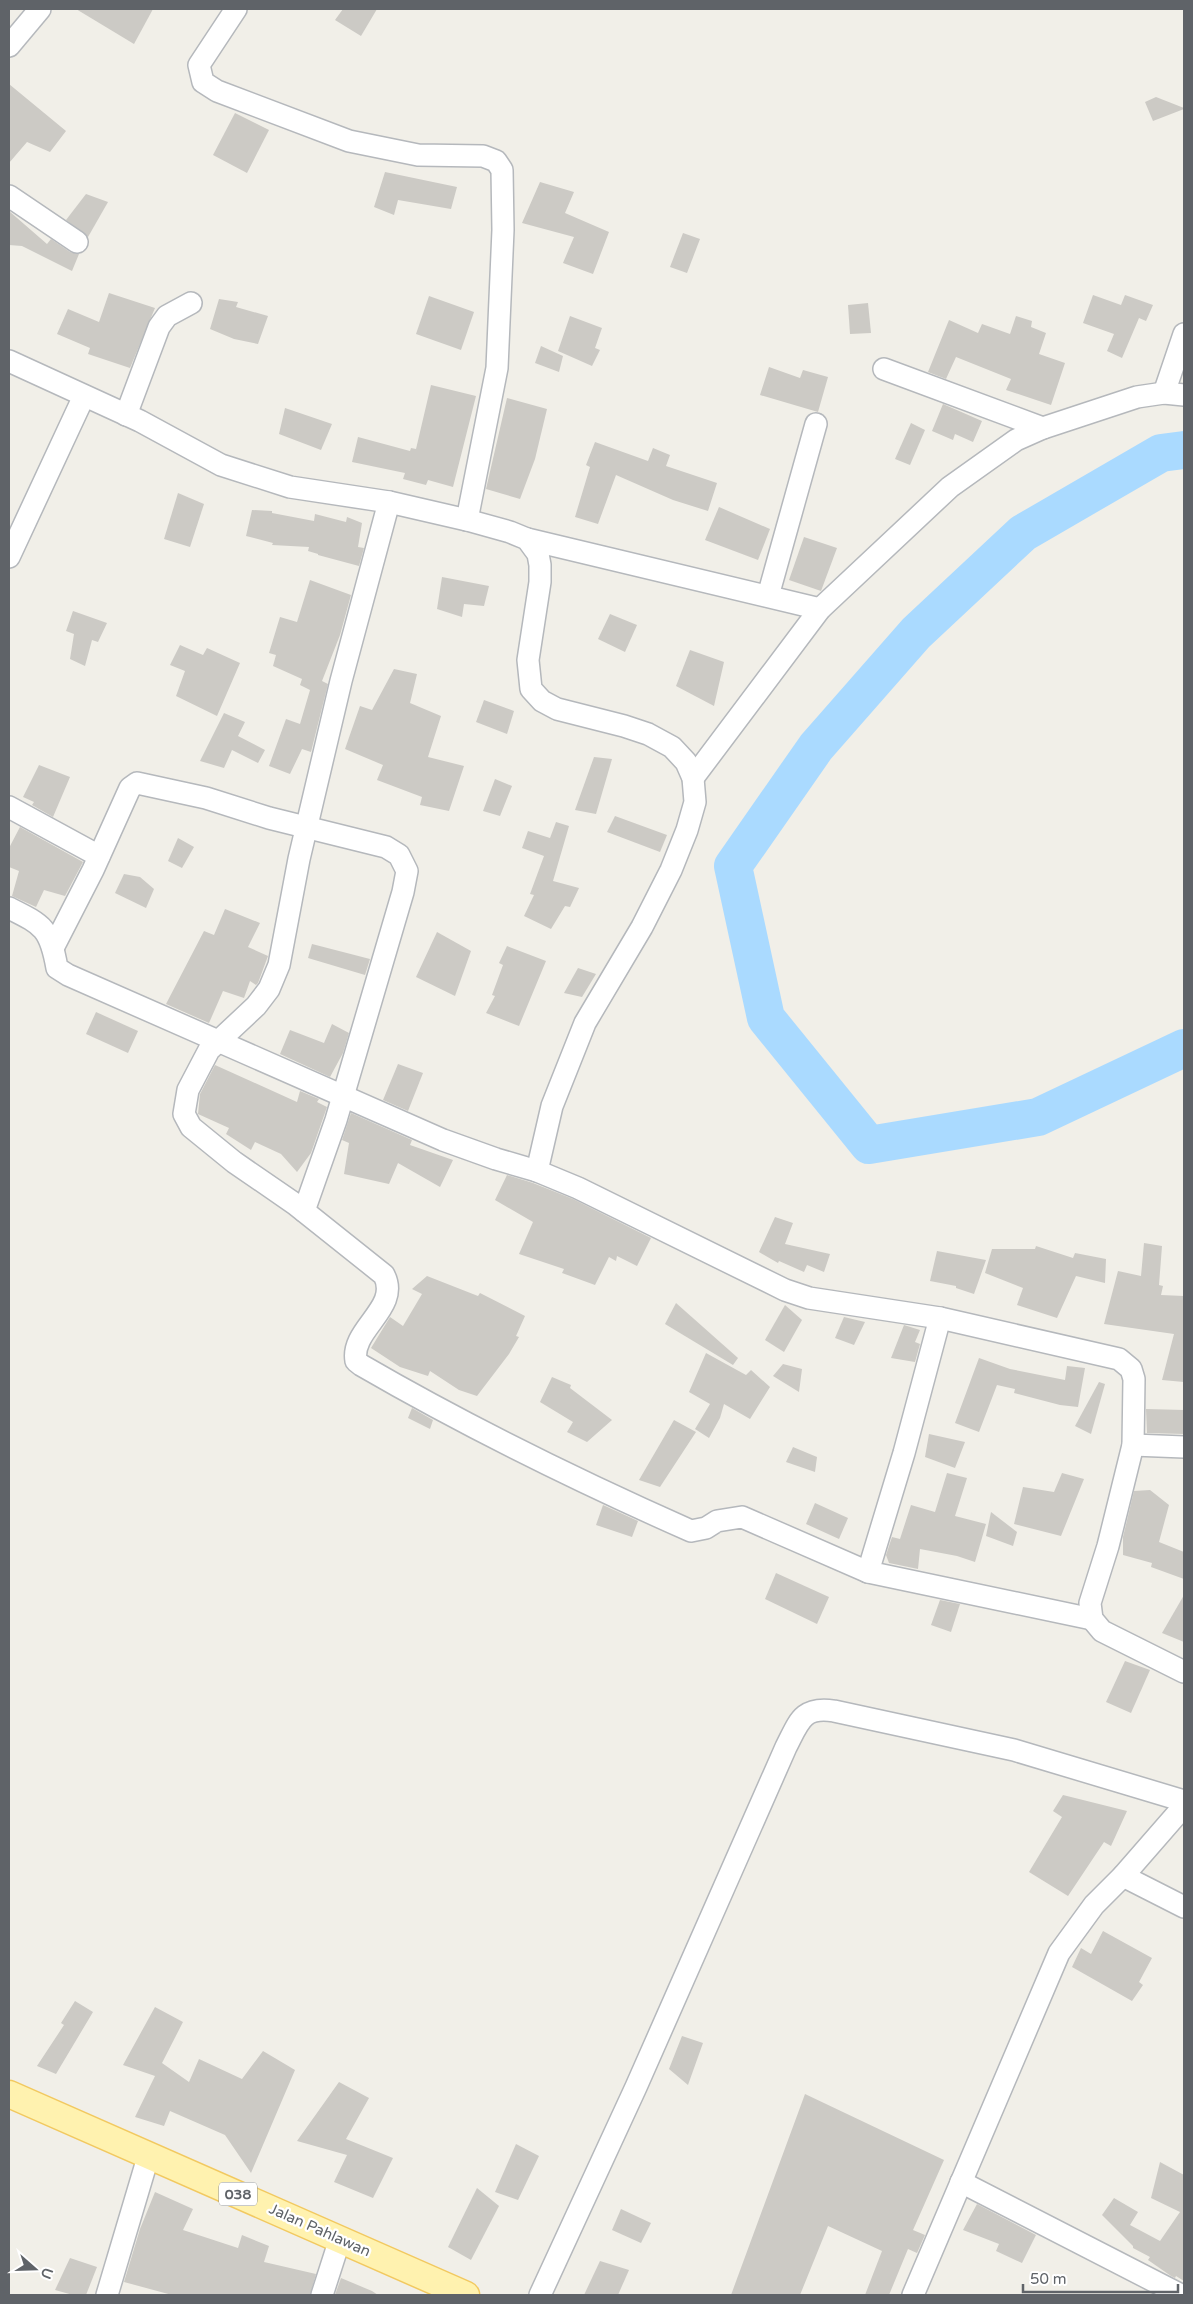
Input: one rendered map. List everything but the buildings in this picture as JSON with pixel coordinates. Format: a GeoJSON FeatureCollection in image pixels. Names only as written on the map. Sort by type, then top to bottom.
{"type":"FeatureCollection","features":[{"type":"Feature","properties":{"kind":"main road","name":"Jalan Pahlawan"},"geometry":{"type":"LineString","coordinates":[[9,2094],[466,2295]]}},
{"type":"Feature","properties":{"kind":"street"},"geometry":{"type":"LineString","coordinates":[[9,46],[40,9]]}},
{"type":"Feature","properties":{"kind":"street"},"geometry":{"type":"LineString","coordinates":[[236,9],[199,65],[203,82],[217,91],[349,141],[418,155],[483,156],[496,161],[502,170],[503,230],[497,368],[467,520]]}},
{"type":"Feature","properties":{"kind":"street"},"geometry":{"type":"LineString","coordinates":[[9,196],[77,242]]}},
{"type":"Feature","properties":{"kind":"street"},"geometry":{"type":"LineString","coordinates":[[126,415],[159,327],[167,316],[190,303]]}},
{"type":"Feature","properties":{"kind":"street"},"geometry":{"type":"LineString","coordinates":[[693,778],[820,609],[950,487],[1016,440],[1043,428],[1137,397],[1174,394],[1184,334]]}},
{"type":"Feature","properties":{"kind":"street"},"geometry":{"type":"LineString","coordinates":[[9,361],[126,415],[222,465],[290,487],[388,502],[467,520],[510,532],[527,539],[820,609]]}},
{"type":"Feature","properties":{"kind":"street"},"geometry":{"type":"LineString","coordinates":[[884,369],[1043,428]]}},
{"type":"Feature","properties":{"kind":"street"},"geometry":{"type":"LineString","coordinates":[[9,557],[84,396]]}},
{"type":"Feature","properties":{"kind":"street"},"geometry":{"type":"LineString","coordinates":[[768,596],[816,424]]}},
{"type":"Feature","properties":{"kind":"street"},"geometry":{"type":"LineString","coordinates":[[388,502],[341,681],[287,918],[279,965],[269,989],[256,1006],[208,1050],[188,1090],[184,1114],[190,1127],[234,1162],[304,1211],[374,1266],[388,1282],[388,1292],[384,1304],[356,1347],[356,1361],[498,1441],[593,1487],[691,1530],[706,1528],[716,1521],[742,1517],[868,1572],[1092,1619]]}},
{"type":"Feature","properties":{"kind":"street"},"geometry":{"type":"LineString","coordinates":[[527,539],[538,554],[540,565],[540,582],[528,660],[531,689],[542,701],[557,709],[624,726],[648,734],[672,747],[686,762],[693,778],[695,802],[671,870],[642,927],[585,1024],[552,1106],[537,1171]]}},
{"type":"Feature","properties":{"kind":"street"},"geometry":{"type":"LineString","coordinates":[[54,948],[130,788],[137,783],[206,798],[307,828],[386,847],[399,855],[407,870],[394,926],[343,1095],[304,1211]]}},
{"type":"Feature","properties":{"kind":"street"},"geometry":{"type":"LineString","coordinates":[[9,807],[99,856]]}},
{"type":"Feature","properties":{"kind":"street"},"geometry":{"type":"LineString","coordinates":[[9,908],[42,926],[50,936],[57,968],[68,975],[442,1140],[537,1171],[578,1188],[785,1290],[809,1298],[940,1318],[1119,1358],[1131,1369],[1134,1379],[1133,1446],[1108,1546],[1090,1603],[1092,1619],[1102,1630],[1184,1672]]}},
{"type":"Feature","properties":{"kind":"street"},"geometry":{"type":"LineString","coordinates":[[868,1572],[904,1453],[940,1318]]}},
{"type":"Feature","properties":{"kind":"street"},"geometry":{"type":"LineString","coordinates":[[1133,1446],[1184,1447]]}},
{"type":"Feature","properties":{"kind":"street"},"geometry":{"type":"LineString","coordinates":[[540,2295],[636,2087],[786,1747],[807,1713],[820,1709],[834,1711],[1014,1750],[1184,1801]]}},
{"type":"Feature","properties":{"kind":"street"},"geometry":{"type":"LineString","coordinates":[[914,2295],[1059,1954],[1094,1905],[1123,1876],[1184,1806]]}},
{"type":"Feature","properties":{"kind":"street"},"geometry":{"type":"LineString","coordinates":[[1123,1876],[1184,1907]]}},
{"type":"Feature","properties":{"kind":"street"},"geometry":{"type":"LineString","coordinates":[[107,2295],[149,2154]]}},
{"type":"Feature","properties":{"kind":"street"},"geometry":{"type":"LineString","coordinates":[[961,2182],[1181,2295]]}},
{"type":"Feature","properties":{"kind":"street"},"geometry":{"type":"LineString","coordinates":[[322,2295],[340,2239]]}},
{"type":"Feature","properties":{"kind":"waterway"},"geometry":{"type":"LineString","coordinates":[[1184,450],[1161,453],[1023,533],[916,633],[816,747],[733,866],[766,1018],[869,1145],[1038,1117],[1184,1048]]}}]}
